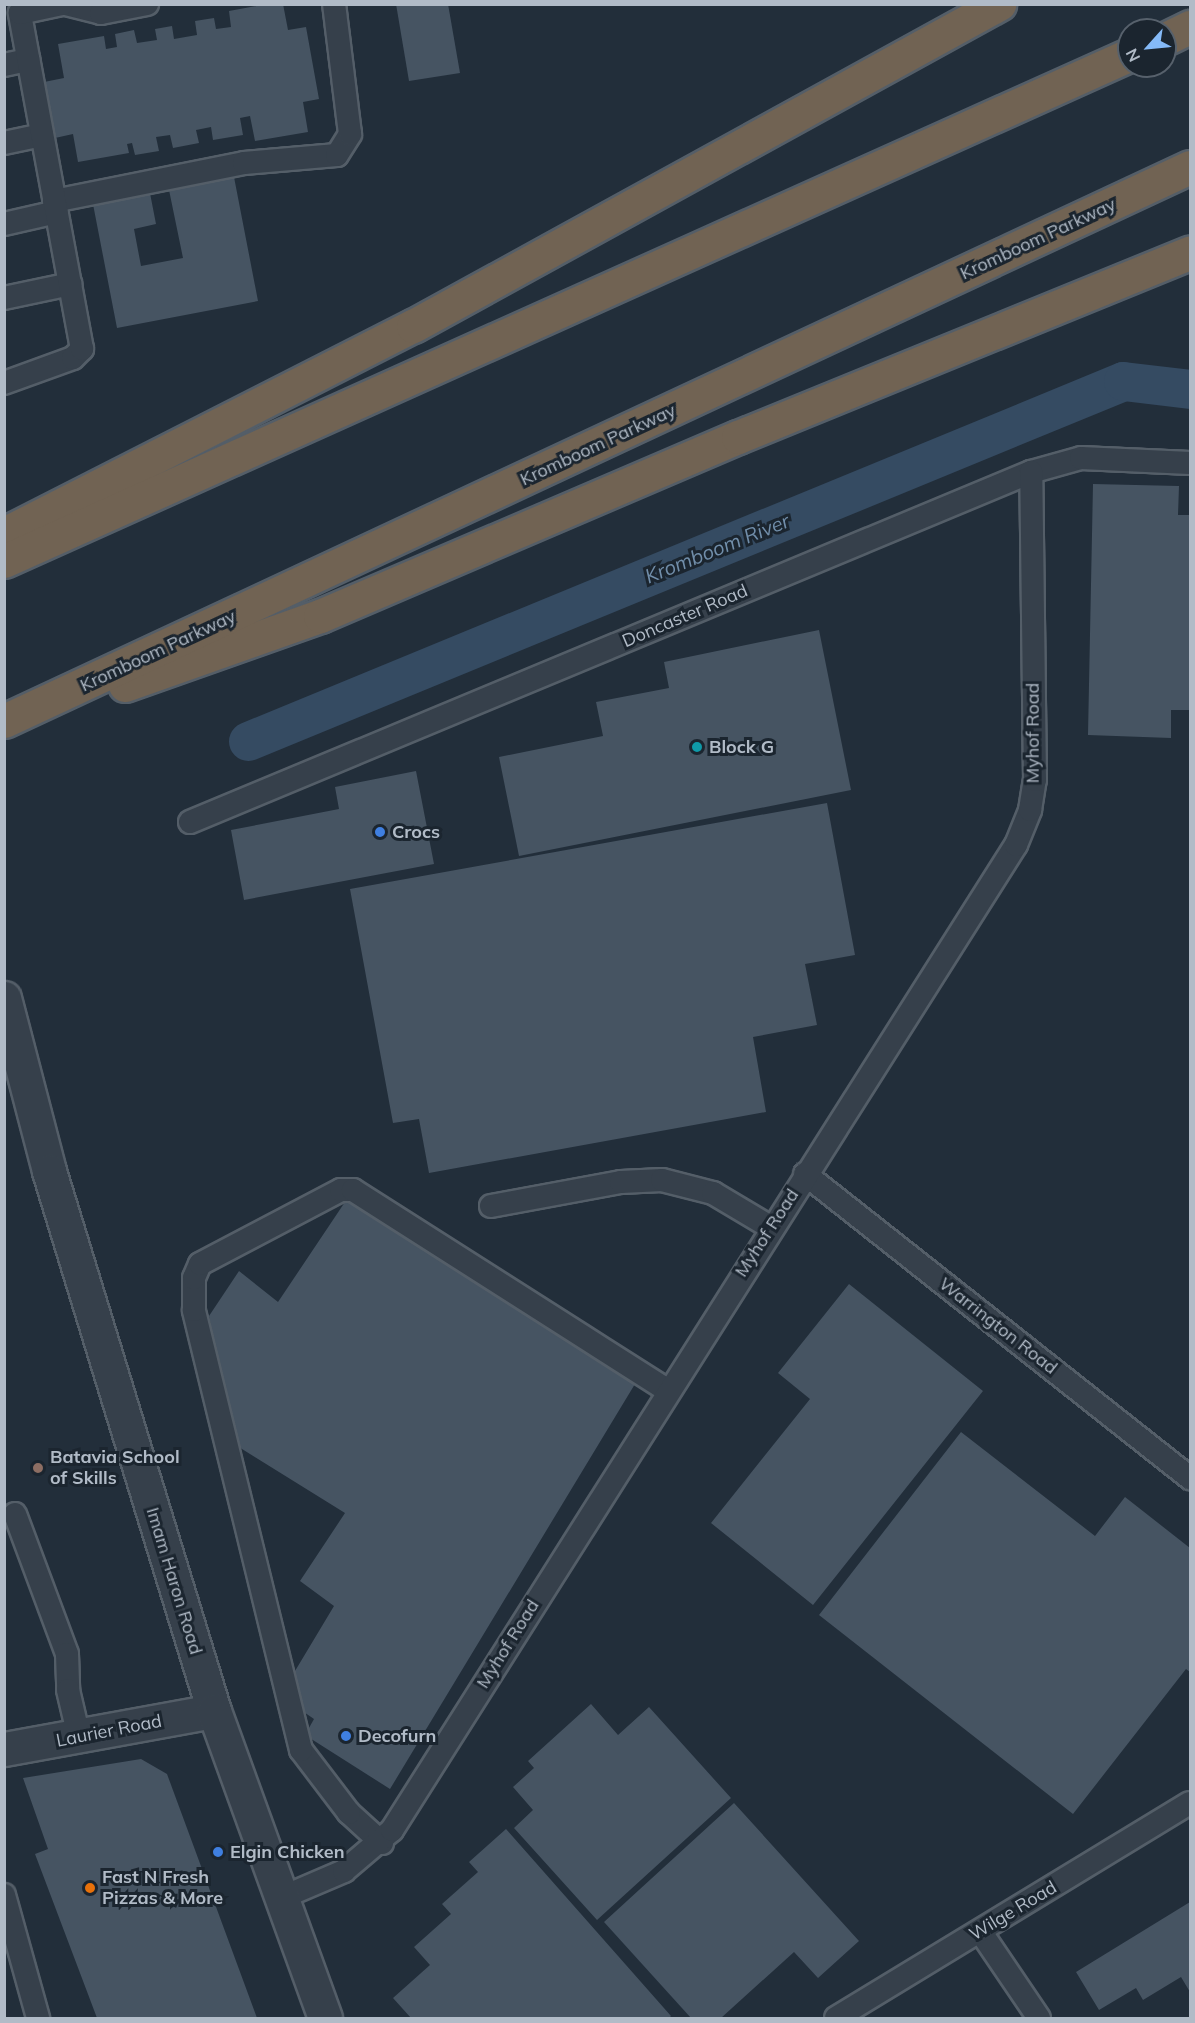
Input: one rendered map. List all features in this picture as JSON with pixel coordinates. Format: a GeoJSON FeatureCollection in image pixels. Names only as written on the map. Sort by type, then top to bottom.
{"type":"FeatureCollection","features":[{"type":"Feature","properties":{"kind":"highway"},"geometry":{"type":"LineString","coordinates":[[4,534],[413,326],[999,4]]}},
{"type":"Feature","properties":{"kind":"highway"},"geometry":{"type":"LineString","coordinates":[[1177,33],[1191,27]]}},
{"type":"Feature","properties":{"kind":"highway"},"geometry":{"type":"LineString","coordinates":[[4,561],[1117,60]]}},
{"type":"Feature","properties":{"kind":"highway","name":"Kromboom Parkway"},"geometry":{"type":"LineString","coordinates":[[14,718],[1191,167]]}},
{"type":"Feature","properties":{"kind":"highway"},"geometry":{"type":"LineString","coordinates":[[14,718],[182,668],[320,616],[738,437],[1191,253]]}},
{"type":"Feature","properties":{"kind":"street","name":"Imam Haron Road"},"geometry":{"type":"LineString","coordinates":[[4,998],[49,1171],[214,1711],[324,2019]]}},
{"type":"Feature","properties":{"kind":"street","name":"Laurier Road"},"geometry":{"type":"LineString","coordinates":[[4,1749],[214,1711]]}},
{"type":"Feature","properties":{"kind":"lane"},"geometry":{"type":"LineString","coordinates":[[4,383],[79,354],[82,339],[28,60],[12,15],[64,4],[101,13],[147,4]]}},
{"type":"Feature","properties":{"kind":"lane"},"geometry":{"type":"LineString","coordinates":[[4,224],[56,206],[244,163],[337,155],[347,144],[349,123],[334,4]]}},
{"type":"Feature","properties":{"kind":"lane"},"geometry":{"type":"LineString","coordinates":[[4,65],[28,60]]}},
{"type":"Feature","properties":{"kind":"lane"},"geometry":{"type":"LineString","coordinates":[[4,143],[42,135]]}},
{"type":"Feature","properties":{"kind":"lane"},"geometry":{"type":"LineString","coordinates":[[4,298],[71,284]]}},
{"type":"Feature","properties":{"kind":"lane","name":"Doncaster Road"},"geometry":{"type":"LineString","coordinates":[[190,822],[1031,472],[1081,458],[1191,463]]}},
{"type":"Feature","properties":{"kind":"lane","name":"Myhof Road"},"geometry":{"type":"LineString","coordinates":[[281,1898],[344,1871],[382,1843],[770,1227],[1016,845],[1030,810],[1035,780],[1031,472]]}},
{"type":"Feature","properties":{"kind":"lane","name":"Warrington Road"},"geometry":{"type":"LineString","coordinates":[[805,1174],[1191,1478]]}},
{"type":"Feature","properties":{"kind":"lane"},"geometry":{"type":"LineString","coordinates":[[491,1206],[621,1182],[662,1180],[713,1193],[770,1227]]}},
{"type":"Feature","properties":{"kind":"lane"},"geometry":{"type":"LineString","coordinates":[[382,1843],[349,1813],[301,1750],[194,1310],[194,1278],[200,1264],[341,1190],[353,1190],[668,1390]]}},
{"type":"Feature","properties":{"kind":"lane"},"geometry":{"type":"LineString","coordinates":[[15,1514],[67,1654],[68,1690],[79,1737]]}},
{"type":"Feature","properties":{"kind":"lane","name":"Wilge Road"},"geometry":{"type":"LineString","coordinates":[[836,2019],[1191,1803]]}},
{"type":"Feature","properties":{"kind":"lane"},"geometry":{"type":"LineString","coordinates":[[4,1895],[38,2019]]}},
{"type":"Feature","properties":{"kind":"lane"},"geometry":{"type":"LineString","coordinates":[[980,1931],[1039,2019]]}},
{"type":"Feature","properties":{"kind":"building"},"geometry":{"type":"Polygon","coordinates":[[[267,4],[283,4],[288,30],[306,27],[319,99],[303,102],[308,132],[255,141],[250,116],[240,118],[243,135],[213,140],[211,127],[196,130],[199,143],[173,148],[170,135],[156,137],[159,151],[135,155],[132,143],[127,144],[129,153],[78,162],[73,134],[55,138],[44,82],[64,78],[58,44],[104,36],[106,49],[117,47],[115,34],[134,30],[137,43],[157,40],[155,29],[172,26],[174,39],[197,35],[195,21],[214,18],[216,29],[231,27],[229,11],[267,4]]]}},
{"type":"Feature","properties":{"kind":"building"},"geometry":{"type":"Polygon","coordinates":[[[396,4],[448,4],[460,73],[409,81],[396,4]]]}},
{"type":"Feature","properties":{"kind":"building"},"geometry":{"type":"Polygon","coordinates":[[[234,177],[258,301],[117,328],[92,199],[149,188],[156,224],[134,229],[141,266],[183,258],[169,190],[234,177]]]}},
{"type":"Feature","properties":{"kind":"building"},"geometry":{"type":"Polygon","coordinates":[[[1093,484],[1179,486],[1178,515],[1190,515],[1190,710],[1171,710],[1171,738],[1088,735],[1093,484]]]}},
{"type":"Feature","properties":{"kind":"building","name":"Block G"},"geometry":{"type":"Polygon","coordinates":[[[819,630],[851,790],[519,856],[499,757],[603,736],[596,702],[669,688],[664,662],[819,630]]]}},
{"type":"Feature","properties":{"kind":"building"},"geometry":{"type":"Polygon","coordinates":[[[416,771],[434,864],[244,900],[231,830],[339,809],[335,787],[416,771]]]}},
{"type":"Feature","properties":{"kind":"building"},"geometry":{"type":"Polygon","coordinates":[[[827,803],[855,955],[805,964],[817,1025],[753,1037],[766,1112],[429,1173],[419,1119],[393,1123],[350,889],[827,803]]]}},
{"type":"Feature","properties":{"kind":"building"},"geometry":{"type":"Polygon","coordinates":[[[349,1196],[638,1379],[390,1789],[305,1735],[314,1719],[295,1706],[289,1681],[334,1606],[300,1581],[345,1513],[234,1444],[209,1316],[239,1271],[278,1302],[349,1196]]]}},
{"type":"Feature","properties":{"kind":"building"},"geometry":{"type":"Polygon","coordinates":[[[849,1284],[983,1391],[813,1605],[711,1523],[810,1399],[778,1373],[849,1284]]]}},
{"type":"Feature","properties":{"kind":"building"},"geometry":{"type":"Polygon","coordinates":[[[961,1432],[1095,1536],[1125,1497],[1190,1548],[1190,1672],[1186,1669],[1073,1814],[819,1615],[961,1432]]]}},
{"type":"Feature","properties":{"kind":"building"},"geometry":{"type":"Polygon","coordinates":[[[591,1704],[618,1735],[649,1707],[731,1798],[597,1920],[514,1828],[533,1810],[513,1787],[534,1768],[528,1761],[591,1704]]]}},
{"type":"Feature","properties":{"kind":"building"},"geometry":{"type":"Polygon","coordinates":[[[141,1759],[167,1774],[257,2018],[97,2018],[35,1854],[48,1849],[23,1778],[141,1759]]]}},
{"type":"Feature","properties":{"kind":"building"},"geometry":{"type":"Polygon","coordinates":[[[734,1803],[859,1941],[818,1978],[794,1952],[721,2018],[691,2018],[604,1922],[734,1803]]]}},
{"type":"Feature","properties":{"kind":"building"},"geometry":{"type":"Polygon","coordinates":[[[506,1829],[671,2016],[669,2018],[411,2018],[393,1998],[430,1965],[414,1947],[451,1914],[442,1904],[478,1872],[469,1862],[506,1829]]]}},
{"type":"Feature","properties":{"kind":"building"},"geometry":{"type":"Polygon","coordinates":[[[1190,1902],[1190,1992],[1181,1977],[1143,2000],[1136,1988],[1099,2010],[1076,1972],[1190,1902]]]}},
{"type":"Feature","properties":{"kind":"waterway","name":"Kromboom River"},"geometry":{"type":"LineString","coordinates":[[248,741],[1123,381],[1190,389]]}},
{"type":"Feature","properties":{"kind":"place","name":"Block G"},"geometry":{"type":"Point","coordinates":[697,747]}},
{"type":"Feature","properties":{"kind":"place","name":"Crocs"},"geometry":{"type":"Point","coordinates":[380,832]}},
{"type":"Feature","properties":{"kind":"place","name":"Batavia School of Skills"},"geometry":{"type":"Point","coordinates":[38,1468]}},
{"type":"Feature","properties":{"kind":"place","name":"Decofurn"},"geometry":{"type":"Point","coordinates":[346,1736]}},
{"type":"Feature","properties":{"kind":"place","name":"Elgin Chicken"},"geometry":{"type":"Point","coordinates":[218,1852]}},
{"type":"Feature","properties":{"kind":"place","name":"Fast N Fresh Pizzas & More"},"geometry":{"type":"Point","coordinates":[90,1888]}}]}
